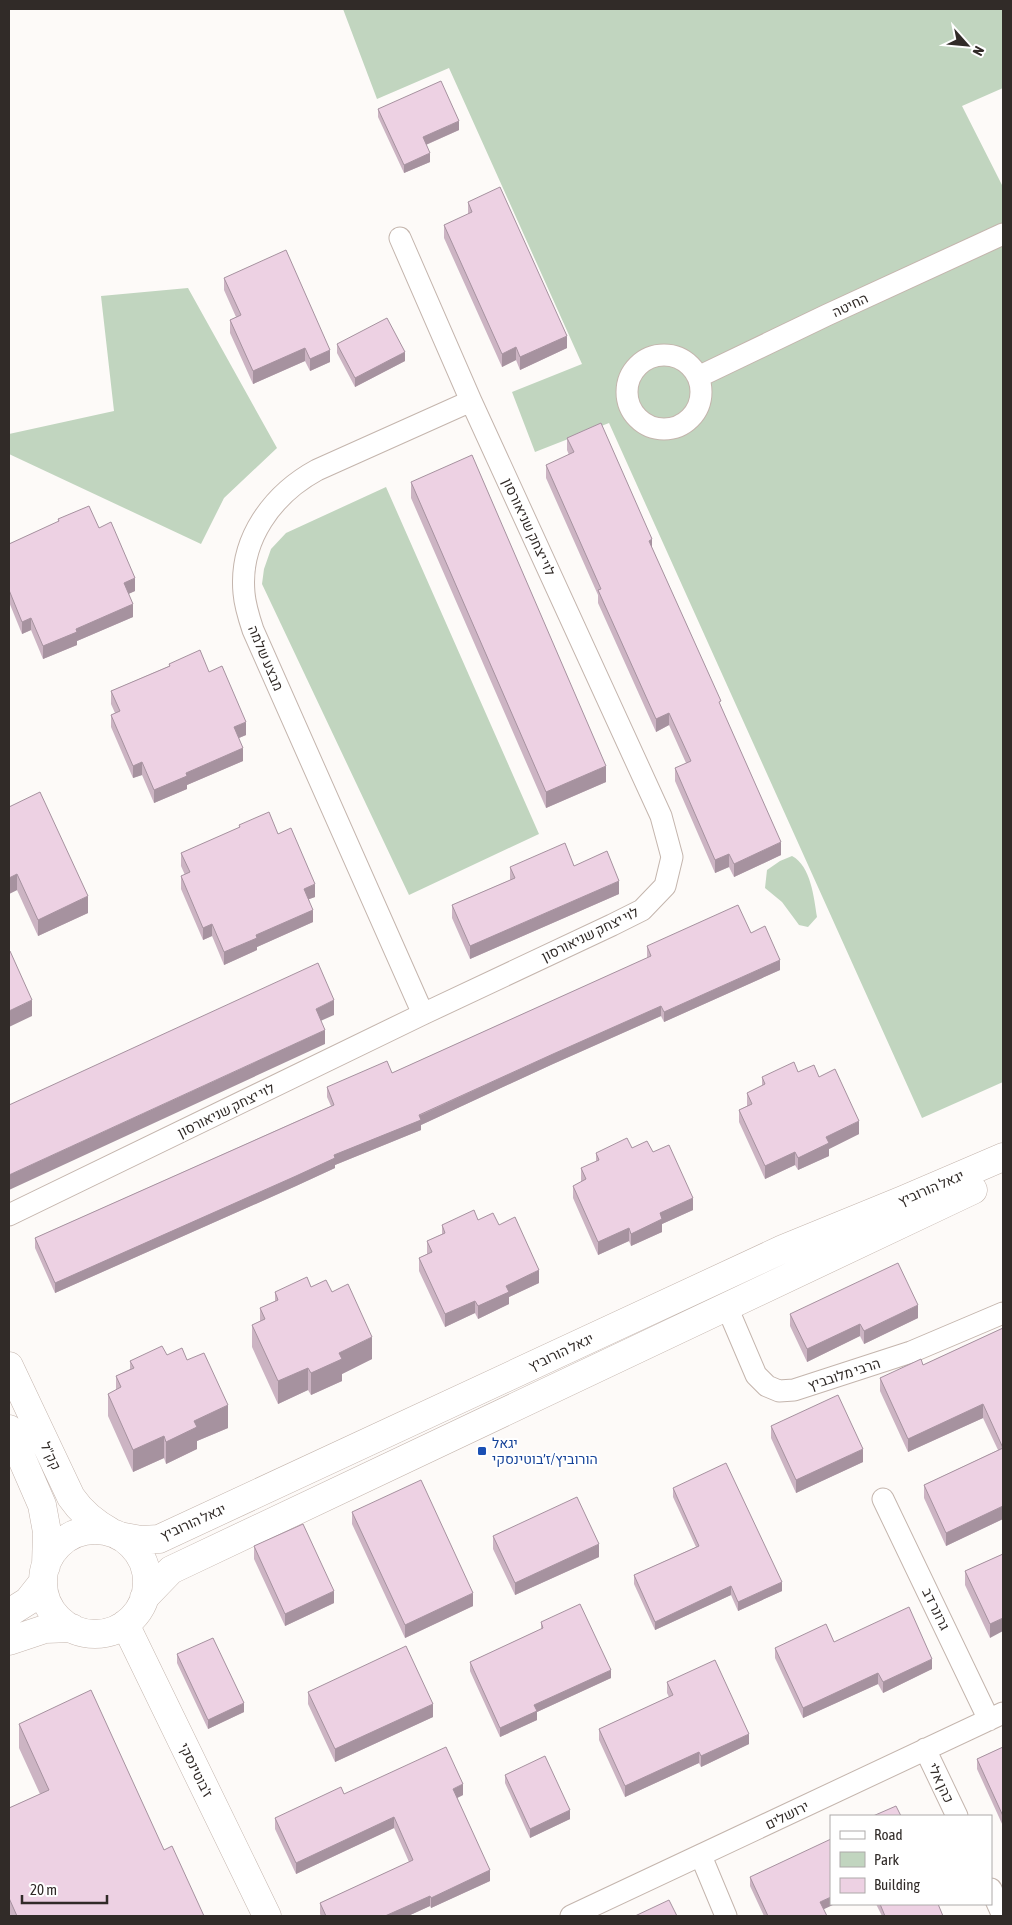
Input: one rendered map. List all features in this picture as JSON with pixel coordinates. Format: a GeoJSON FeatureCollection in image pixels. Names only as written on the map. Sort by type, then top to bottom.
{"type":"FeatureCollection","features":[{"type":"Feature","properties":{"kind":"main road","name":"יגאל הורוביץ"},"geometry":{"type":"LineString","coordinates":[[115,1534],[140,1540],[159,1539],[782,1249],[912,1197],[1003,1157]]}},
{"type":"Feature","properties":{"kind":"main road","name":"יגאל הורוביץ"},"geometry":{"type":"LineString","coordinates":[[144,1598],[171,1570],[1003,1176]]}},
{"type":"Feature","properties":{"kind":"main road","name":"קק\"ל"},"geometry":{"type":"LineString","coordinates":[[9,1366],[71,1498],[91,1520],[115,1534]]}},
{"type":"Feature","properties":{"kind":"main road","name":"קק\"ל"},"geometry":{"type":"LineString","coordinates":[[9,1429],[42,1505],[47,1532],[45,1574]]}},
{"type":"Feature","properties":{"kind":"main road"},"geometry":{"type":"LineString","coordinates":[[9,1613],[28,1600],[45,1574],[53,1551],[72,1536],[87,1531],[115,1534],[132,1546],[141,1558],[147,1581],[144,1598],[137,1613],[125,1624],[111,1631],[96,1634],[79,1632],[64,1624],[53,1612],[46,1598],[45,1574]]}},
{"type":"Feature","properties":{"kind":"main road","name":"ז'בוטינסקי"},"geometry":{"type":"LineString","coordinates":[[125,1624],[266,1916]]}},
{"type":"Feature","properties":{"kind":"main road"},"geometry":{"type":"LineString","coordinates":[[9,1641],[45,1629],[72,1628]]}},
{"type":"Feature","properties":{"kind":"street","name":"החיטה"},"geometry":{"type":"LineString","coordinates":[[698,377],[1003,234]]}},
{"type":"Feature","properties":{"kind":"street","name":"לוי יצחק שניאורסון"},"geometry":{"type":"LineString","coordinates":[[9,1215],[642,910],[665,886],[672,857],[661,816],[471,401],[400,238]]}},
{"type":"Feature","properties":{"kind":"street","name":"מבצע שלמה"},"geometry":{"type":"LineString","coordinates":[[423,1014],[253,630],[244,592],[244,573],[248,554],[258,528],[273,503],[286,490],[317,470],[471,401]]}},
{"type":"Feature","properties":{"kind":"street","name":"הרבי מלובביץ"},"geometry":{"type":"LineString","coordinates":[[727,1307],[756,1375],[767,1386],[780,1391],[794,1390],[911,1352],[1003,1313]]}},
{"type":"Feature","properties":{"kind":"street","name":"גרונר דב"},"geometry":{"type":"LineString","coordinates":[[883,1499],[996,1716]]}},
{"type":"Feature","properties":{"kind":"street","name":"ירושלים"},"geometry":{"type":"LineString","coordinates":[[570,1916],[996,1716]]}},
{"type":"Feature","properties":{"kind":"street","name":"כהן אלי"},"geometry":{"type":"LineString","coordinates":[[925,1749],[957,1815]]}},
{"type":"Feature","properties":{"kind":"street"},"geometry":{"type":"LineString","coordinates":[[701,1856],[726,1916]]}},
{"type":"Feature","properties":{"kind":"street"},"geometry":{"type":"LineString","coordinates":[[992,1891],[1003,1916]]}},
{"type":"Feature","properties":{"kind":"green space"},"geometry":{"type":"Polygon","coordinates":[[[343,9],[1003,9],[1003,88],[962,106],[1003,187],[1003,1082],[922,1118],[609,423],[535,452],[512,392],[582,364],[449,68],[377,99],[343,9]]]}},
{"type":"Feature","properties":{"kind":"green space"},"geometry":{"type":"Polygon","coordinates":[[[188,288],[277,448],[224,498],[201,544],[9,454],[9,434],[114,411],[101,296],[188,288]]]}},
{"type":"Feature","properties":{"kind":"green space"},"geometry":{"type":"Polygon","coordinates":[[[386,487],[539,834],[409,895],[262,584],[264,569],[271,549],[286,533],[386,487]]]}},
{"type":"Feature","properties":{"kind":"green space"},"geometry":{"type":"Polygon","coordinates":[[[792,856],[804,867],[811,883],[817,917],[808,927],[799,925],[782,902],[765,888],[767,870],[780,861],[792,856]]]}},
{"type":"Feature","properties":{"kind":"building"},"geometry":{"type":"Polygon","coordinates":[[[441,81],[459,121],[423,137],[430,153],[404,165],[378,109],[441,81]]]}},
{"type":"Feature","properties":{"kind":"building"},"geometry":{"type":"Polygon","coordinates":[[[500,187],[567,336],[520,357],[516,347],[502,354],[444,225],[472,212],[468,202],[500,187]]]}},
{"type":"Feature","properties":{"kind":"building"},"geometry":{"type":"Polygon","coordinates":[[[286,250],[330,350],[310,359],[305,348],[253,371],[230,320],[241,315],[224,278],[286,250]]]}},
{"type":"Feature","properties":{"kind":"building"},"geometry":{"type":"Polygon","coordinates":[[[387,318],[405,352],[355,378],[337,344],[387,318]]]}},
{"type":"Feature","properties":{"kind":"building"},"geometry":{"type":"Polygon","coordinates":[[[601,423],[652,539],[649,541],[721,701],[719,702],[781,842],[734,864],[729,854],[715,860],[675,768],[691,761],[669,713],[656,719],[598,590],[601,589],[546,465],[574,452],[567,438],[601,423]]]}},
{"type":"Feature","properties":{"kind":"building"},"geometry":{"type":"Polygon","coordinates":[[[472,455],[606,766],[546,792],[411,482],[472,455]]]}},
{"type":"Feature","properties":{"kind":"building"},"geometry":{"type":"Polygon","coordinates":[[[89,506],[99,528],[111,522],[135,578],[124,583],[133,604],[76,629],[77,632],[43,646],[31,618],[22,622],[9,590],[9,544],[59,521],[58,519],[89,506]]]}},
{"type":"Feature","properties":{"kind":"building"},"geometry":{"type":"Polygon","coordinates":[[[200,650],[209,672],[222,666],[246,722],[234,727],[243,748],[186,773],[187,776],[154,790],[142,762],[133,766],[111,715],[120,711],[111,691],[170,666],[169,664],[200,650]]]}},
{"type":"Feature","properties":{"kind":"building"},"geometry":{"type":"Polygon","coordinates":[[[40,792],[88,896],[38,920],[17,874],[9,878],[9,807],[40,792]]]}},
{"type":"Feature","properties":{"kind":"building"},"geometry":{"type":"Polygon","coordinates":[[[269,812],[278,834],[291,828],[315,884],[304,889],[313,910],[256,935],[257,938],[224,952],[212,924],[203,928],[181,876],[190,872],[181,853],[269,812]]]}},
{"type":"Feature","properties":{"kind":"building"},"geometry":{"type":"Polygon","coordinates":[[[565,843],[574,866],[607,851],[619,881],[470,946],[452,905],[515,878],[510,867],[565,843]]]}},
{"type":"Feature","properties":{"kind":"building"},"geometry":{"type":"Polygon","coordinates":[[[738,905],[751,933],[765,926],[780,960],[664,1012],[661,1006],[553,1054],[419,1115],[421,1120],[334,1155],[335,1158],[296,1176],[55,1283],[35,1238],[334,1105],[327,1087],[387,1061],[392,1073],[651,956],[647,946],[738,905]]]}},
{"type":"Feature","properties":{"kind":"building"},"geometry":{"type":"Polygon","coordinates":[[[9,951],[32,1000],[9,1011],[9,951]]]}},
{"type":"Feature","properties":{"kind":"building"},"geometry":{"type":"Polygon","coordinates":[[[318,963],[334,1000],[316,1009],[325,1030],[9,1175],[9,1105],[318,963]]]}},
{"type":"Feature","properties":{"kind":"building"},"geometry":{"type":"Polygon","coordinates":[[[794,1062],[798,1072],[814,1065],[819,1077],[835,1069],[859,1121],[826,1137],[829,1143],[798,1158],[795,1152],[765,1166],[739,1110],[752,1104],[747,1093],[765,1084],[762,1077],[794,1062]]]}},
{"type":"Feature","properties":{"kind":"building"},"geometry":{"type":"Polygon","coordinates":[[[627,1138],[632,1148],[647,1141],[653,1152],[669,1145],[693,1198],[660,1213],[662,1219],[631,1234],[629,1228],[598,1242],[573,1186],[586,1179],[581,1168],[599,1160],[596,1153],[627,1138]]]}},
{"type":"Feature","properties":{"kind":"building"},"geometry":{"type":"Polygon","coordinates":[[[474,1210],[478,1220],[493,1213],[499,1225],[515,1217],[539,1270],[506,1286],[509,1292],[478,1306],[475,1301],[445,1314],[419,1258],[432,1252],[427,1241],[445,1233],[442,1225],[474,1210]]]}},
{"type":"Feature","properties":{"kind":"building"},"geometry":{"type":"Polygon","coordinates":[[[898,1263],[918,1305],[864,1331],[860,1324],[807,1349],[790,1314],[898,1263]]]}},
{"type":"Feature","properties":{"kind":"building"},"geometry":{"type":"Polygon","coordinates":[[[307,1277],[311,1287],[326,1280],[332,1292],[348,1284],[372,1337],[339,1353],[342,1359],[311,1373],[308,1368],[278,1381],[252,1325],[265,1319],[260,1308],[278,1300],[275,1292],[307,1277]]]}},
{"type":"Feature","properties":{"kind":"building"},"geometry":{"type":"Polygon","coordinates":[[[1003,1328],[1003,1448],[983,1404],[908,1439],[880,1378],[921,1359],[923,1365],[1003,1328]]]}},
{"type":"Feature","properties":{"kind":"building"},"geometry":{"type":"Polygon","coordinates":[[[162,1346],[167,1355],[182,1348],[187,1360],[204,1353],[228,1405],[194,1421],[197,1427],[166,1442],[164,1436],[133,1450],[108,1394],[121,1387],[116,1376],[134,1368],[130,1361],[162,1346]]]}},
{"type":"Feature","properties":{"kind":"building"},"geometry":{"type":"Polygon","coordinates":[[[838,1395],[863,1449],[796,1480],[771,1426],[838,1395]]]}},
{"type":"Feature","properties":{"kind":"building"},"geometry":{"type":"Polygon","coordinates":[[[1003,1448],[1003,1506],[946,1533],[924,1485],[1003,1448]]]}},
{"type":"Feature","properties":{"kind":"building"},"geometry":{"type":"Polygon","coordinates":[[[726,1463],[782,1582],[738,1602],[731,1586],[655,1622],[634,1575],[699,1546],[673,1488],[726,1463]]]}},
{"type":"Feature","properties":{"kind":"building"},"geometry":{"type":"Polygon","coordinates":[[[421,1480],[473,1593],[405,1625],[352,1512],[421,1480]]]}},
{"type":"Feature","properties":{"kind":"building"},"geometry":{"type":"Polygon","coordinates":[[[577,1497],[599,1544],[515,1583],[493,1536],[577,1497]]]}},
{"type":"Feature","properties":{"kind":"building"},"geometry":{"type":"Polygon","coordinates":[[[303,1524],[334,1591],[285,1614],[254,1546],[303,1524]]]}},
{"type":"Feature","properties":{"kind":"building"},"geometry":{"type":"Polygon","coordinates":[[[1003,1554],[1003,1618],[990,1624],[965,1571],[1003,1554]]]}},
{"type":"Feature","properties":{"kind":"building"},"geometry":{"type":"Polygon","coordinates":[[[580,1604],[611,1670],[534,1705],[537,1711],[500,1728],[470,1662],[543,1628],[541,1622],[580,1604]]]}},
{"type":"Feature","properties":{"kind":"building"},"geometry":{"type":"Polygon","coordinates":[[[909,1607],[932,1659],[883,1682],[878,1673],[803,1708],[775,1648],[826,1624],[834,1642],[909,1607]]]}},
{"type":"Feature","properties":{"kind":"building"},"geometry":{"type":"Polygon","coordinates":[[[213,1638],[244,1703],[208,1720],[177,1654],[213,1638]]]}},
{"type":"Feature","properties":{"kind":"building"},"geometry":{"type":"Polygon","coordinates":[[[406,1646],[433,1704],[335,1749],[308,1692],[406,1646]]]}},
{"type":"Feature","properties":{"kind":"building"},"geometry":{"type":"Polygon","coordinates":[[[715,1660],[749,1734],[701,1756],[699,1752],[625,1786],[599,1729],[673,1695],[667,1682],[715,1660]]]}},
{"type":"Feature","properties":{"kind":"building"},"geometry":{"type":"Polygon","coordinates":[[[91,1690],[164,1850],[172,1846],[204,1916],[17,1916],[9,1898],[9,1808],[49,1790],[19,1724],[91,1690]]]}},
{"type":"Feature","properties":{"kind":"building"},"geometry":{"type":"Polygon","coordinates":[[[446,1747],[463,1784],[453,1789],[490,1870],[431,1898],[430,1896],[385,1916],[326,1916],[320,1903],[413,1860],[394,1817],[296,1863],[275,1818],[341,1787],[344,1794],[446,1747]]]}},
{"type":"Feature","properties":{"kind":"building"},"geometry":{"type":"Polygon","coordinates":[[[1003,1747],[1003,1816],[977,1759],[1003,1747]]]}},
{"type":"Feature","properties":{"kind":"building"},"geometry":{"type":"Polygon","coordinates":[[[545,1756],[570,1810],[530,1829],[505,1775],[545,1756]]]}},
{"type":"Feature","properties":{"kind":"building"},"geometry":{"type":"Polygon","coordinates":[[[896,1806],[900,1815],[875,1815],[896,1806]]]}},
{"type":"Feature","properties":{"kind":"building"},"geometry":{"type":"Polygon","coordinates":[[[830,1839],[830,1897],[820,1902],[827,1916],[768,1916],[750,1877],[830,1839]]]}},
{"type":"Feature","properties":{"kind":"building"},"geometry":{"type":"Polygon","coordinates":[[[669,1900],[677,1916],[635,1916],[669,1900]]]}},
{"type":"Feature","properties":{"kind":"building"},"geometry":{"type":"Polygon","coordinates":[[[880,1905],[938,1905],[943,1916],[885,1916],[880,1905]]]}},
{"type":"Feature","properties":{"kind":"place","name":"יגאל הורוביץ/ז׳בוטינסקי"},"geometry":{"type":"Point","coordinates":[482,1451]}}]}
